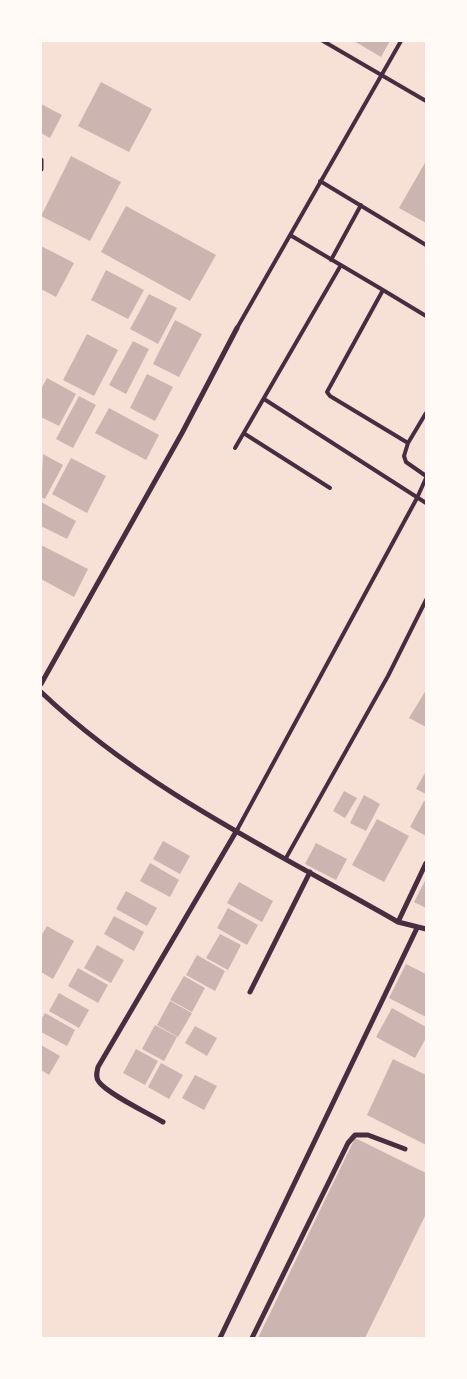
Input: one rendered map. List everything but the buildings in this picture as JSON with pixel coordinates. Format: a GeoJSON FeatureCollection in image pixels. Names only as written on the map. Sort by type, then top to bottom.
{"type":"FeatureCollection","features":[{"type":"Feature","properties":{"kind":"street"},"geometry":{"type":"LineString","coordinates":[[41,160],[41,169]]}},
{"type":"Feature","properties":{"kind":"street"},"geometry":{"type":"LineString","coordinates":[[41,684],[182,433],[237,328]]}},
{"type":"Feature","properties":{"kind":"street"},"geometry":{"type":"LineString","coordinates":[[41,692],[74,724],[126,763],[237,830],[398,922],[426,929]]}},
{"type":"Feature","properties":{"kind":"street"},"geometry":{"type":"LineString","coordinates":[[163,1122],[106,1088],[98,1081],[96,1074],[98,1067],[237,830]]}},
{"type":"Feature","properties":{"kind":"street"},"geometry":{"type":"LineString","coordinates":[[398,922],[426,863]]}},
{"type":"Feature","properties":{"kind":"street"},"geometry":{"type":"LineString","coordinates":[[250,992],[310,872]]}},
{"type":"Feature","properties":{"kind":"street"},"geometry":{"type":"LineString","coordinates":[[220,1338],[417,928]]}},
{"type":"Feature","properties":{"kind":"street"},"geometry":{"type":"LineString","coordinates":[[252,1338],[348,1143],[355,1135],[368,1135],[405,1149]]}},
{"type":"Feature","properties":{"kind":"lane"},"geometry":{"type":"LineString","coordinates":[[323,41],[426,101]]}},
{"type":"Feature","properties":{"kind":"lane"},"geometry":{"type":"LineString","coordinates":[[237,328],[401,41]]}},
{"type":"Feature","properties":{"kind":"lane"},"geometry":{"type":"LineString","coordinates":[[320,181],[426,244]]}},
{"type":"Feature","properties":{"kind":"lane"},"geometry":{"type":"LineString","coordinates":[[331,260],[361,205]]}},
{"type":"Feature","properties":{"kind":"lane"},"geometry":{"type":"LineString","coordinates":[[290,235],[426,316]]}},
{"type":"Feature","properties":{"kind":"lane"},"geometry":{"type":"LineString","coordinates":[[235,448],[245,434],[341,265]]}},
{"type":"Feature","properties":{"kind":"lane"},"geometry":{"type":"LineString","coordinates":[[383,290],[328,388],[328,392],[330,396],[408,443]]}},
{"type":"Feature","properties":{"kind":"lane"},"geometry":{"type":"LineString","coordinates":[[264,399],[426,503]]}},
{"type":"Feature","properties":{"kind":"lane"},"geometry":{"type":"LineString","coordinates":[[237,830],[417,498],[426,477],[406,462],[404,456],[408,443],[426,413]]}},
{"type":"Feature","properties":{"kind":"lane"},"geometry":{"type":"LineString","coordinates":[[245,434],[330,488]]}},
{"type":"Feature","properties":{"kind":"lane"},"geometry":{"type":"LineString","coordinates":[[286,858],[388,676],[426,600]]}}]}
